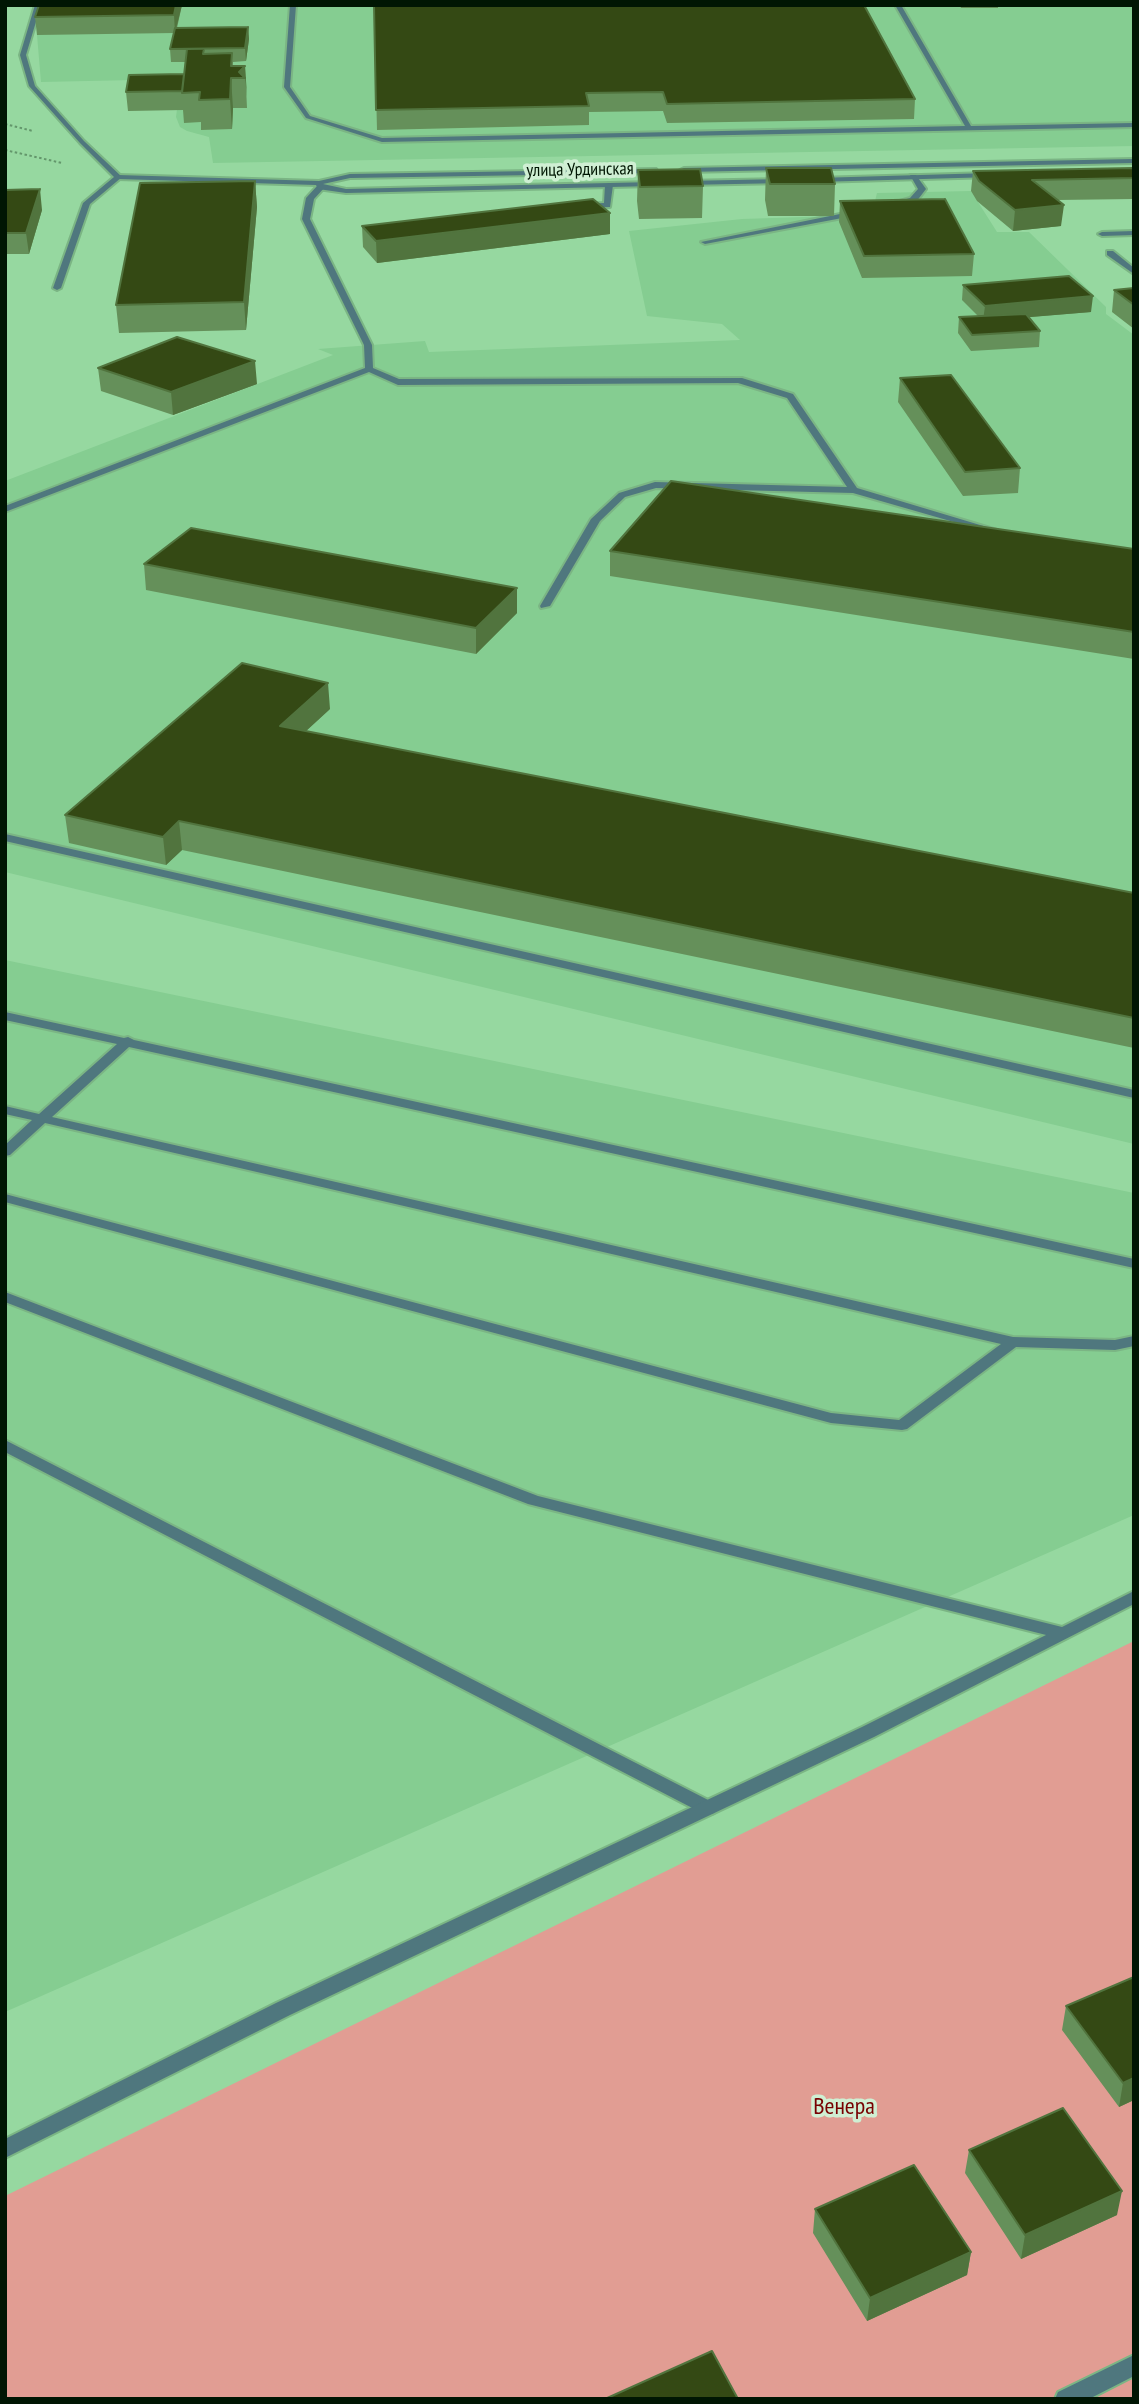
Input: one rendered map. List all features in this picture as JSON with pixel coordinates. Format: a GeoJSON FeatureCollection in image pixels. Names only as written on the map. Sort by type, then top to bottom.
{"type":"FeatureCollection","features":[{"type":"Feature","properties":{"kind":"street"},"geometry":{"type":"LineString","coordinates":[[38,5],[23,55],[32,86],[118,177],[87,203],[57,288]]}},
{"type":"Feature","properties":{"kind":"street"},"geometry":{"type":"LineString","coordinates":[[293,5],[287,87],[308,117],[382,140],[1134,125]]}},
{"type":"Feature","properties":{"kind":"street"},"geometry":{"type":"LineString","coordinates":[[898,5],[969,128]]}},
{"type":"Feature","properties":{"kind":"street"},"geometry":{"type":"LineString","coordinates":[[675,171],[1134,161]]}},
{"type":"Feature","properties":{"kind":"street"},"geometry":{"type":"LineString","coordinates":[[369,369],[368,345],[306,219],[310,198],[320,185],[338,177],[360,175],[661,171]]}},
{"type":"Feature","properties":{"kind":"street"},"geometry":{"type":"LineString","coordinates":[[803,180],[996,175]]}},
{"type":"Feature","properties":{"kind":"street","name":"улица Урдинская"},"geometry":{"type":"LineString","coordinates":[[118,177],[320,185],[346,191],[665,184]]}},
{"type":"Feature","properties":{"kind":"street"},"geometry":{"type":"LineString","coordinates":[[889,207],[914,200],[922,190],[913,177]]}},
{"type":"Feature","properties":{"kind":"street"},"geometry":{"type":"LineString","coordinates":[[678,184],[789,181]]}},
{"type":"Feature","properties":{"kind":"street"},"geometry":{"type":"LineString","coordinates":[[576,206],[607,205],[609,186]]}},
{"type":"Feature","properties":{"kind":"street"},"geometry":{"type":"LineString","coordinates":[[705,242],[863,212]]}},
{"type":"Feature","properties":{"kind":"street"},"geometry":{"type":"LineString","coordinates":[[1102,234],[1134,233]]}},
{"type":"Feature","properties":{"kind":"street"},"geometry":{"type":"LineString","coordinates":[[1110,253],[1134,272]]}},
{"type":"Feature","properties":{"kind":"street"},"geometry":{"type":"LineString","coordinates":[[5,509],[369,369],[398,382],[739,380],[790,396],[854,490]]}},
{"type":"Feature","properties":{"kind":"street"},"geometry":{"type":"LineString","coordinates":[[545,606],[596,519],[622,495],[655,485],[854,490],[1005,534]]}},
{"type":"Feature","properties":{"kind":"street"},"geometry":{"type":"LineString","coordinates":[[5,837],[1134,1094]]}},
{"type":"Feature","properties":{"kind":"street"},"geometry":{"type":"LineString","coordinates":[[5,1016],[1134,1264]]}},
{"type":"Feature","properties":{"kind":"street"},"geometry":{"type":"LineString","coordinates":[[5,1152],[46,1119],[128,1041]]}},
{"type":"Feature","properties":{"kind":"street"},"geometry":{"type":"LineString","coordinates":[[5,1110],[1013,1342],[1115,1345],[1134,1341]]}},
{"type":"Feature","properties":{"kind":"street"},"geometry":{"type":"LineString","coordinates":[[5,1198],[831,1418],[902,1425],[1013,1342]]}},
{"type":"Feature","properties":{"kind":"street"},"geometry":{"type":"LineString","coordinates":[[5,1297],[534,1500],[1062,1633]]}},
{"type":"Feature","properties":{"kind":"street"},"geometry":{"type":"LineString","coordinates":[[5,1445],[708,1808]]}},
{"type":"Feature","properties":{"kind":"street"},"geometry":{"type":"LineString","coordinates":[[5,2149],[283,2009],[708,1808],[1134,1597]]}},
{"type":"Feature","properties":{"kind":"street"},"geometry":{"type":"LineString","coordinates":[[1066,2399],[1134,2365]]}},
{"type":"Feature","properties":{"kind":"shaded area"},"geometry":{"type":"Polygon","coordinates":[[[48,5],[1134,5],[1134,146],[213,163],[209,137],[180,127],[176,117],[181,79],[41,82],[37,35],[48,5]]]}},
{"type":"Feature","properties":{"kind":"shaded area"},"geometry":{"type":"Polygon","coordinates":[[[971,191],[997,232],[1029,232],[1106,307],[1106,314],[1134,335],[1134,1144],[5,872],[5,481],[333,355],[318,349],[425,341],[429,352],[740,340],[722,324],[647,316],[629,231],[742,219],[834,216],[874,205],[877,193],[971,191]]]}},
{"type":"Feature","properties":{"kind":"shaded area"},"geometry":{"type":"Polygon","coordinates":[[[5,960],[1134,1193],[1134,1515],[5,2012],[5,960]]]}},
{"type":"Feature","properties":{"kind":"green space","name":"Венера"},"geometry":{"type":"Polygon","coordinates":[[[1134,1641],[1134,2399],[5,2399],[5,2196],[1134,1641]]]}},
{"type":"Feature","properties":{"kind":"building"},"geometry":{"type":"Polygon","coordinates":[[[39,5],[176,5],[174,15],[35,17],[39,5]]]}},
{"type":"Feature","properties":{"kind":"building"},"geometry":{"type":"Polygon","coordinates":[[[374,5],[864,5],[915,99],[667,104],[663,92],[586,93],[589,106],[376,110],[374,5]]]}},
{"type":"Feature","properties":{"kind":"building"},"geometry":{"type":"Polygon","coordinates":[[[248,27],[245,48],[170,49],[175,28],[248,27]]]}},
{"type":"Feature","properties":{"kind":"building"},"geometry":{"type":"Polygon","coordinates":[[[187,49],[204,49],[203,54],[232,53],[231,66],[245,66],[239,72],[245,78],[231,78],[230,99],[199,100],[200,92],[182,93],[187,49]]]}},
{"type":"Feature","properties":{"kind":"building"},"geometry":{"type":"Polygon","coordinates":[[[184,74],[182,91],[126,92],[129,75],[184,74]]]}},
{"type":"Feature","properties":{"kind":"building"},"geometry":{"type":"Polygon","coordinates":[[[766,168],[831,168],[835,184],[770,184],[766,168]]]}},
{"type":"Feature","properties":{"kind":"building"},"geometry":{"type":"Polygon","coordinates":[[[1134,168],[1134,178],[1032,180],[1064,205],[1015,210],[979,181],[973,171],[1134,168]]]}},
{"type":"Feature","properties":{"kind":"building"},"geometry":{"type":"Polygon","coordinates":[[[700,169],[703,186],[640,187],[638,170],[700,169]]]}},
{"type":"Feature","properties":{"kind":"building"},"geometry":{"type":"Polygon","coordinates":[[[255,181],[244,302],[116,305],[140,183],[255,181]]]}},
{"type":"Feature","properties":{"kind":"building"},"geometry":{"type":"Polygon","coordinates":[[[40,189],[26,233],[5,233],[5,190],[40,189]]]}},
{"type":"Feature","properties":{"kind":"building"},"geometry":{"type":"Polygon","coordinates":[[[593,199],[610,213],[376,241],[362,226],[593,199]]]}},
{"type":"Feature","properties":{"kind":"building"},"geometry":{"type":"Polygon","coordinates":[[[945,199],[974,254],[864,256],[840,201],[945,199]]]}},
{"type":"Feature","properties":{"kind":"building"},"geometry":{"type":"Polygon","coordinates":[[[1069,276],[1093,296],[985,306],[963,285],[1069,276]]]}},
{"type":"Feature","properties":{"kind":"building"},"geometry":{"type":"Polygon","coordinates":[[[1134,288],[1134,305],[1114,290],[1134,288]]]}},
{"type":"Feature","properties":{"kind":"building"},"geometry":{"type":"Polygon","coordinates":[[[1026,314],[1040,331],[972,335],[959,317],[1026,314]]]}},
{"type":"Feature","properties":{"kind":"building"},"geometry":{"type":"Polygon","coordinates":[[[177,337],[255,361],[171,392],[98,368],[177,337]]]}},
{"type":"Feature","properties":{"kind":"building"},"geometry":{"type":"Polygon","coordinates":[[[951,375],[1020,468],[965,472],[900,378],[951,375]]]}},
{"type":"Feature","properties":{"kind":"building"},"geometry":{"type":"Polygon","coordinates":[[[671,481],[1134,549],[1134,632],[610,551],[671,481]]]}},
{"type":"Feature","properties":{"kind":"building"},"geometry":{"type":"Polygon","coordinates":[[[191,528],[517,588],[476,628],[144,564],[191,528]]]}},
{"type":"Feature","properties":{"kind":"building"},"geometry":{"type":"Polygon","coordinates":[[[242,663],[328,683],[280,726],[1134,893],[1134,1018],[179,821],[163,837],[65,815],[242,663]]]}},
{"type":"Feature","properties":{"kind":"building"},"geometry":{"type":"Polygon","coordinates":[[[1134,1977],[1134,2078],[1123,2083],[1066,2006],[1134,1977]]]}},
{"type":"Feature","properties":{"kind":"building"},"geometry":{"type":"Polygon","coordinates":[[[1063,2108],[1122,2191],[1025,2235],[969,2150],[1063,2108]]]}},
{"type":"Feature","properties":{"kind":"building"},"geometry":{"type":"Polygon","coordinates":[[[914,2165],[971,2252],[870,2298],[815,2209],[914,2165]]]}},
{"type":"Feature","properties":{"kind":"building"},"geometry":{"type":"Polygon","coordinates":[[[712,2351],[738,2399],[605,2399],[712,2351]]]}}]}
